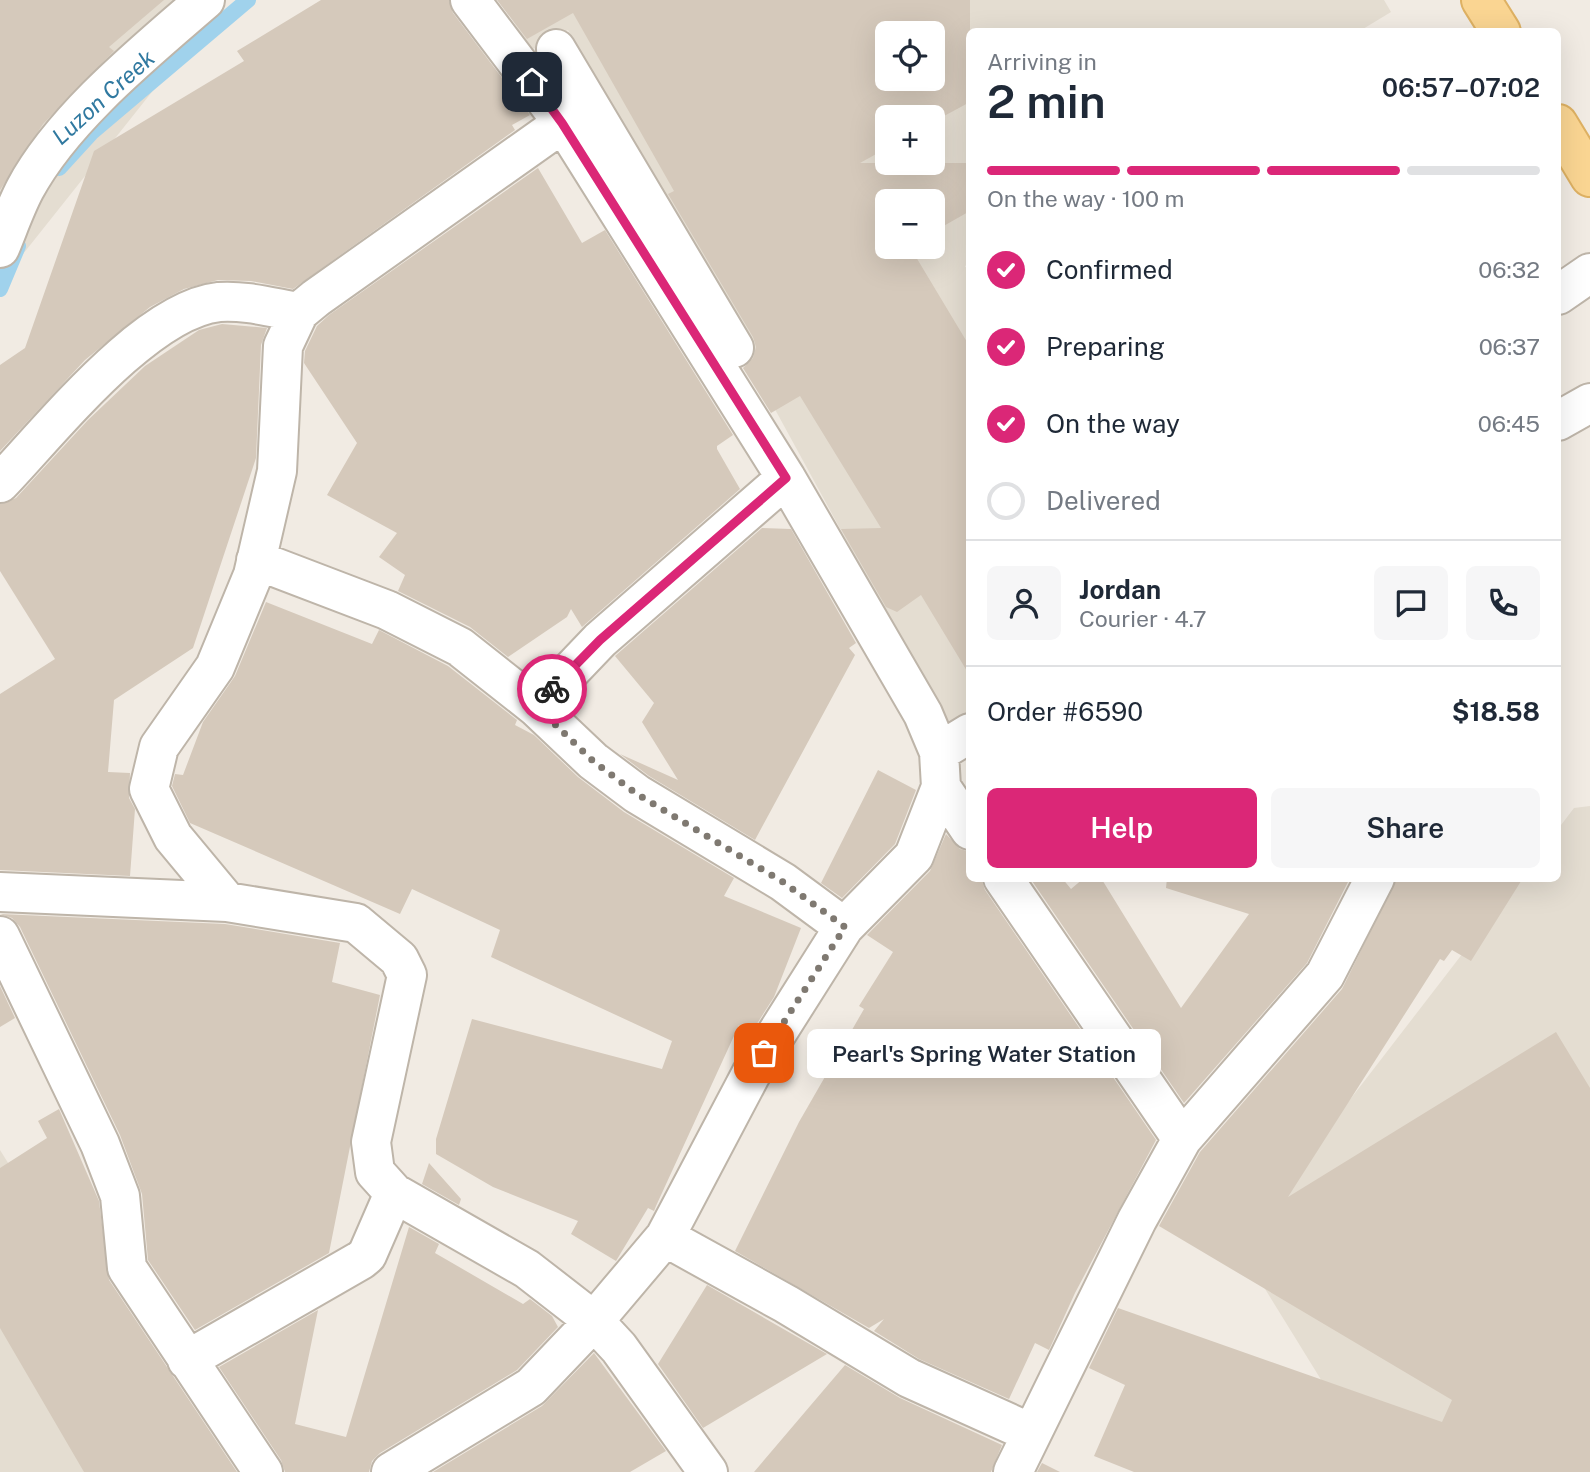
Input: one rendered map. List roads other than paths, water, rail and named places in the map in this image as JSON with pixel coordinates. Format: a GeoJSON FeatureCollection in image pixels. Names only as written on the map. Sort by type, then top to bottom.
{"type":"FeatureCollection","features":[{"type":"Feature","properties":{"kind":"main road"},"geometry":{"type":"LineString","coordinates":[[1482,0],[1499,28]]}},
{"type":"Feature","properties":{"kind":"main road"},"geometry":{"type":"LineString","coordinates":[[1561,129],[1590,177]]}},
{"type":"Feature","properties":{"kind":"street"},"geometry":{"type":"LineString","coordinates":[[0,248],[25,188],[63,136],[134,61],[205,0]]}},
{"type":"Feature","properties":{"kind":"street"},"geometry":{"type":"LineString","coordinates":[[470,0],[562,123],[786,478],[950,757],[966,815]]}},
{"type":"Feature","properties":{"kind":"street"},"geometry":{"type":"LineString","coordinates":[[556,49],[935,690]]}},
{"type":"Feature","properties":{"kind":"street"},"geometry":{"type":"LineString","coordinates":[[227,902],[173,837],[149,789],[159,747],[215,667],[253,575],[277,471],[283,346],[299,312],[562,123]]}},
{"type":"Feature","properties":{"kind":"street"},"geometry":{"type":"LineString","coordinates":[[1561,293],[1590,273]]}},
{"type":"Feature","properties":{"kind":"street"},"geometry":{"type":"LineString","coordinates":[[0,483],[123,354],[175,316],[218,302],[299,312]]}},
{"type":"Feature","properties":{"kind":"street"},"geometry":{"type":"LineString","coordinates":[[1561,419],[1590,404]]}},
{"type":"Feature","properties":{"kind":"street"},"geometry":{"type":"LineString","coordinates":[[536,706],[600,640],[786,478]]}},
{"type":"Feature","properties":{"kind":"street"},"geometry":{"type":"LineString","coordinates":[[256,560],[387,610],[460,647],[536,706],[593,761],[637,794],[783,882],[845,927]]}},
{"type":"Feature","properties":{"kind":"street"},"geometry":{"type":"LineString","coordinates":[[391,1472],[531,1387],[594,1321],[665,1237],[751,1074],[845,927],[914,856],[950,757]]}},
{"type":"Feature","properties":{"kind":"street"},"geometry":{"type":"LineString","coordinates":[[1006,882],[1182,1139]]}},
{"type":"Feature","properties":{"kind":"street"},"geometry":{"type":"LineString","coordinates":[[1013,1472],[1137,1220],[1182,1139],[1325,975],[1373,882]]}},
{"type":"Feature","properties":{"kind":"street"},"geometry":{"type":"LineString","coordinates":[[0,892],[227,902],[356,923],[399,959],[407,975],[371,1142],[375,1172],[394,1193],[527,1269],[594,1321],[619,1348],[693,1467]]}},
{"type":"Feature","properties":{"kind":"street"},"geometry":{"type":"LineString","coordinates":[[0,936],[100,1144],[120,1196],[127,1268],[263,1472]]}},
{"type":"Feature","properties":{"kind":"street"},"geometry":{"type":"LineString","coordinates":[[187,1360],[361,1260],[367,1255],[394,1193]]}},
{"type":"Feature","properties":{"kind":"street"},"geometry":{"type":"LineString","coordinates":[[665,1237],[786,1304],[909,1378],[1031,1433]]}},
{"type":"Feature","properties":{"kind":"waterway","name":"Luzon Creek"},"geometry":{"type":"LineString","coordinates":[[59,168],[91,133],[248,0]]}},
{"type":"Feature","properties":{"kind":"waterway","name":"Luzon Creek"},"geometry":{"type":"LineString","coordinates":[[0,289],[18,246]]}},
{"type":"Feature","properties":{"kind":"place","name":"Pearl's Spring Water Station"},"geometry":{"type":"Point","coordinates":[764,1053]}}]}
